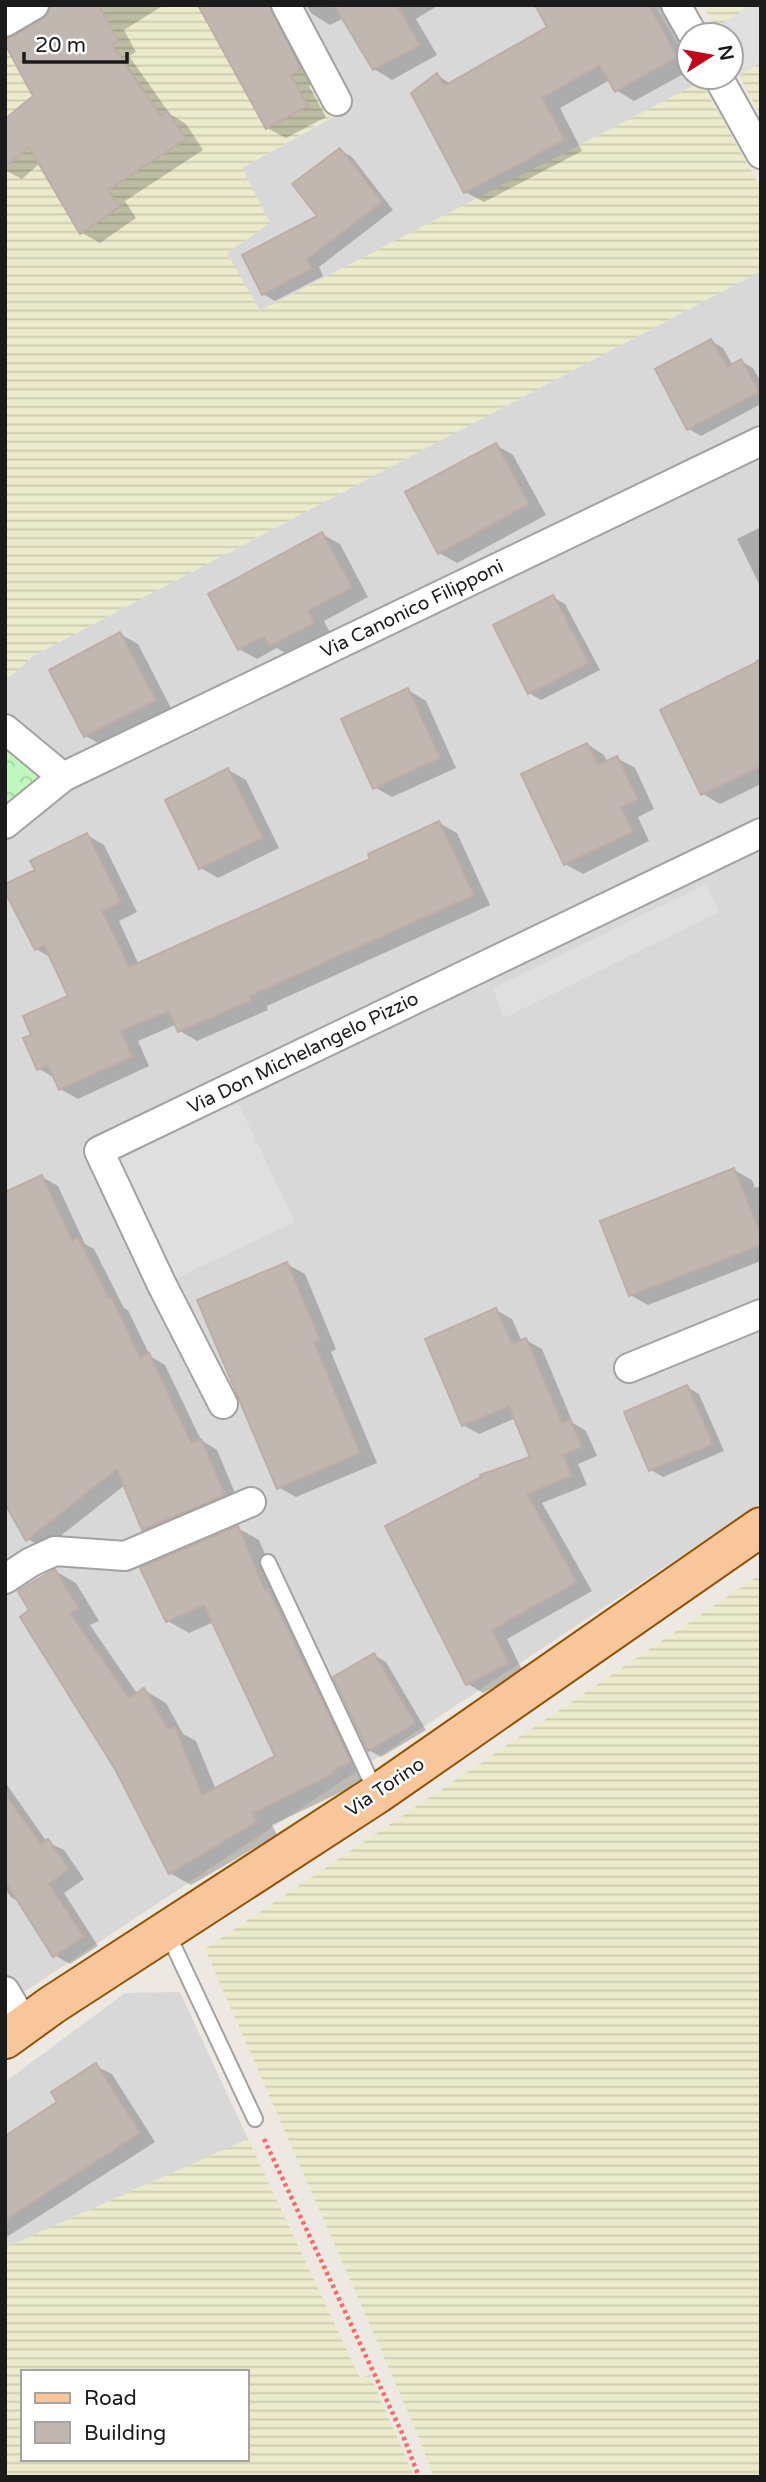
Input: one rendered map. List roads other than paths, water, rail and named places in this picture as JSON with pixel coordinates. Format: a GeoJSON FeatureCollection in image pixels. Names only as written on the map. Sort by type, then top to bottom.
{"type":"FeatureCollection","features":[{"type":"Feature","properties":{"kind":"main road","name":"Via Torino"},"geometry":{"type":"LineString","coordinates":[[15,2032],[377,1794],[761,1527]]}},
{"type":"Feature","properties":{"kind":"street"},"geometry":{"type":"LineString","coordinates":[[5,22],[34,5]]}},
{"type":"Feature","properties":{"kind":"street"},"geometry":{"type":"LineString","coordinates":[[286,5],[337,101]]}},
{"type":"Feature","properties":{"kind":"street"},"geometry":{"type":"LineString","coordinates":[[676,5],[685,21]]}},
{"type":"Feature","properties":{"kind":"street"},"geometry":{"type":"LineString","coordinates":[[726,91],[761,154]]}},
{"type":"Feature","properties":{"kind":"street","name":"Via Canonico Filipponi"},"geometry":{"type":"LineString","coordinates":[[5,824],[63,777],[761,441]]}},
{"type":"Feature","properties":{"kind":"street"},"geometry":{"type":"LineString","coordinates":[[5,729],[63,777]]}},
{"type":"Feature","properties":{"kind":"street","name":"Via Don Michelangelo Pizzio"},"geometry":{"type":"LineString","coordinates":[[223,1404],[162,1285],[99,1151],[761,833]]}},
{"type":"Feature","properties":{"kind":"street"},"geometry":{"type":"LineString","coordinates":[[629,1368],[761,1314]]}},
{"type":"Feature","properties":{"kind":"street"},"geometry":{"type":"LineString","coordinates":[[5,1579],[30,1562],[55,1552],[125,1556],[251,1502]]}},
{"type":"Feature","properties":{"kind":"street"},"geometry":{"type":"LineString","coordinates":[[5,1991],[15,2032]]}},
{"type":"Feature","properties":{"kind":"lane"},"geometry":{"type":"LineString","coordinates":[[268,1562],[377,1794]]}},
{"type":"Feature","properties":{"kind":"lane"},"geometry":{"type":"LineString","coordinates":[[166,1931],[255,2119]]}}]}
